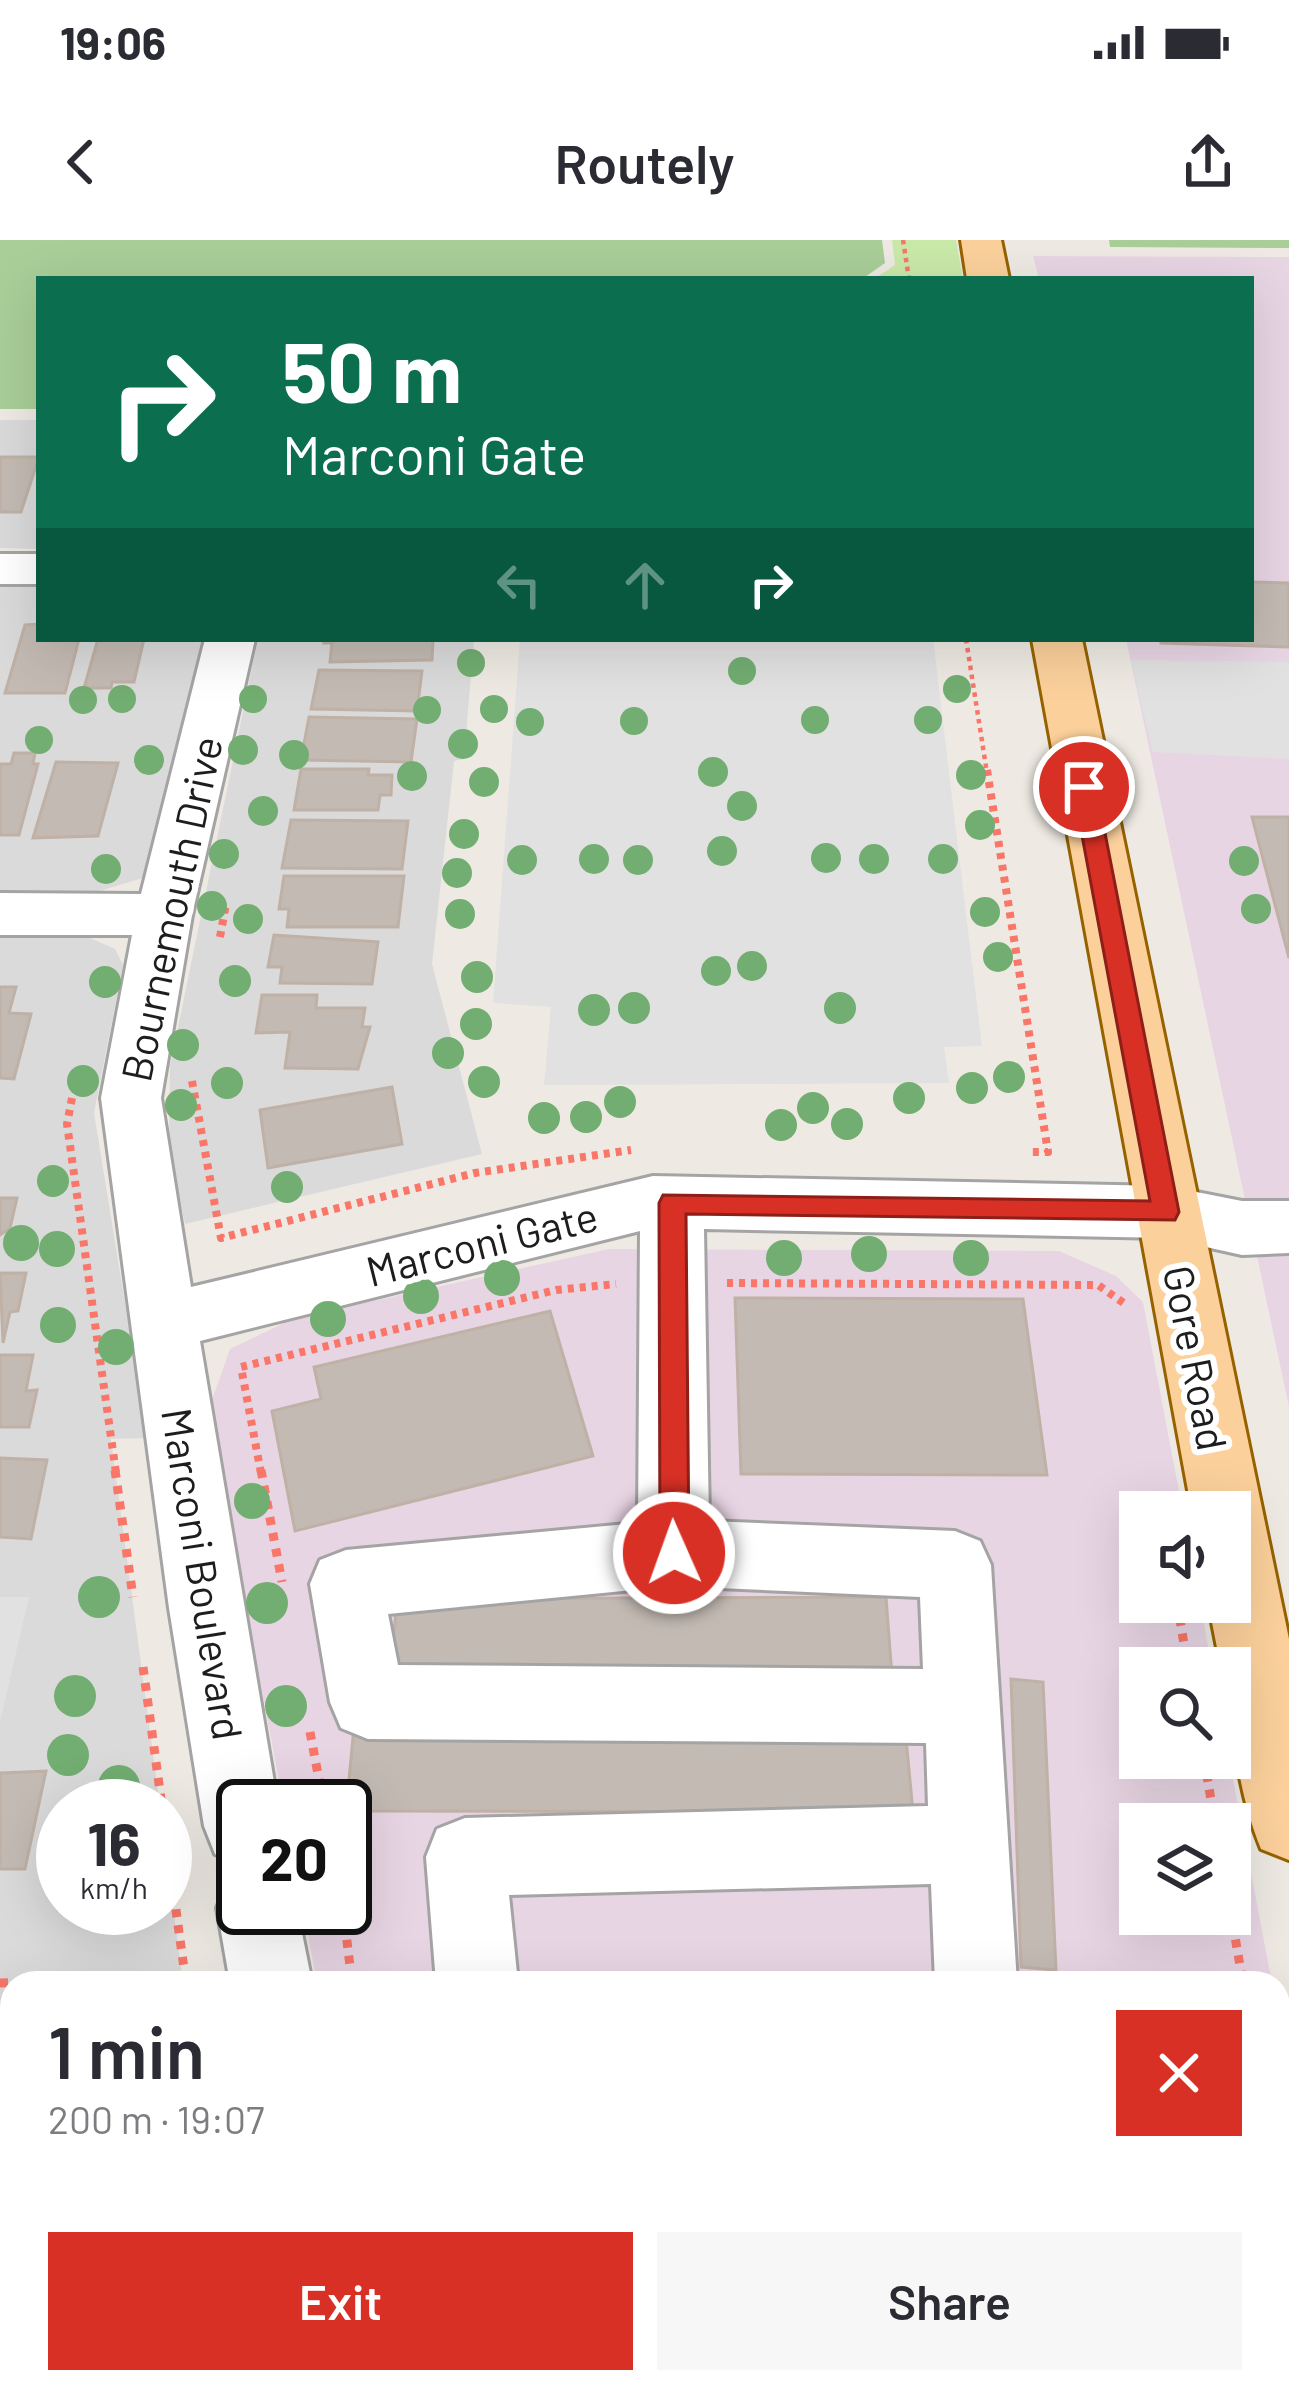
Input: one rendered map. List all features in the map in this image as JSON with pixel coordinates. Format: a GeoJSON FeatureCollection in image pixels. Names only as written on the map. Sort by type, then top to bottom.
{"type":"FeatureCollection","features":[{"type":"Feature","properties":{"kind":"main road"},"geometry":{"type":"LineString","coordinates":[[981,240],[987,276]]}},
{"type":"Feature","properties":{"kind":"main road","name":"Gore Road"},"geometry":{"type":"LineString","coordinates":[[1058,642],[1223,1491]]}},
{"type":"Feature","properties":{"kind":"main road"},"geometry":{"type":"LineString","coordinates":[[1249,1623],[1289,1822]]}},
{"type":"Feature","properties":{"kind":"street"},"geometry":{"type":"LineString","coordinates":[[0,569],[36,569]]}},
{"type":"Feature","properties":{"kind":"street","name":"Bournemouth Drive"},"geometry":{"type":"LineString","coordinates":[[162,1322],[131,1098],[164,915],[229,642]]}},
{"type":"Feature","properties":{"kind":"street"},"geometry":{"type":"LineString","coordinates":[[0,914],[164,915]]}},
{"type":"Feature","properties":{"kind":"street"},"geometry":{"type":"LineString","coordinates":[[661,1176],[674,1553]]}},
{"type":"Feature","properties":{"kind":"street","name":"Marconi Gate"},"geometry":{"type":"LineString","coordinates":[[162,1322],[653,1202],[661,1176],[1166,1212],[1242,1228],[1289,1227]]}},
{"type":"Feature","properties":{"kind":"street","name":"Marconi Boulevard"},"geometry":{"type":"LineString","coordinates":[[162,1322],[235,1779]]}},
{"type":"Feature","properties":{"kind":"street"},"geometry":{"type":"LineString","coordinates":[[962,1706],[368,1702],[346,1584],[674,1553],[955,1565],[975,1971]]}},
{"type":"Feature","properties":{"kind":"street"},"geometry":{"type":"LineString","coordinates":[[476,1971],[465,1857],[969,1844]]}},
{"type":"Feature","properties":{"kind":"street"},"geometry":{"type":"LineString","coordinates":[[262,1935],[269,1971]]}},
{"type":"Feature","properties":{"kind":"path"},"geometry":{"type":"LineString","coordinates":[[903,240],[909,276]]}},
{"type":"Feature","properties":{"kind":"path"},"geometry":{"type":"LineString","coordinates":[[966,642],[1048,1152],[1025,1152]]}},
{"type":"Feature","properties":{"kind":"path"},"geometry":{"type":"LineString","coordinates":[[220,938],[229,892]]}},
{"type":"Feature","properties":{"kind":"path"},"geometry":{"type":"LineString","coordinates":[[192,1076],[221,1238],[403,1186],[521,1163],[661,1176]]}},
{"type":"Feature","properties":{"kind":"path"},"geometry":{"type":"LineString","coordinates":[[143,1667],[158,1779]]}},
{"type":"Feature","properties":{"kind":"path"},"geometry":{"type":"LineString","coordinates":[[180,1935],[184,1971]]}},
{"type":"Feature","properties":{"kind":"path"},"geometry":{"type":"LineString","coordinates":[[346,1935],[351,1971]]}},
{"type":"Feature","properties":{"kind":"path"},"geometry":{"type":"LineString","coordinates":[[1235,1935],[1241,1971]]}},
{"type":"Feature","properties":{"kind":"shaded area"},"geometry":{"type":"Polygon","coordinates":[[[1033,256],[1289,257],[1289,1407],[1127,642],[1254,642],[1254,276],[1038,276],[1033,256]]]}},
{"type":"Feature","properties":{"kind":"shaded area"},"geometry":{"type":"Polygon","coordinates":[[[0,420],[36,420],[36,549],[0,548],[0,420]]]}},
{"type":"Feature","properties":{"kind":"shaded area"},"geometry":{"type":"Polygon","coordinates":[[[0,580],[36,581],[36,642],[207,642],[146,877],[96,892],[0,891],[0,580]]]}},
{"type":"Feature","properties":{"kind":"shaded area"},"geometry":{"type":"Polygon","coordinates":[[[257,642],[474,642],[464,759],[454,761],[432,964],[482,1154],[185,1224],[169,1145],[170,1066],[257,642]]]}},
{"type":"Feature","properties":{"kind":"shaded area"},"geometry":{"type":"Polygon","coordinates":[[[520,642],[933,642],[982,1046],[944,1047],[949,1083],[544,1085],[551,1007],[493,1003],[520,642]]]}},
{"type":"Feature","properties":{"kind":"shaded area"},"geometry":{"type":"Polygon","coordinates":[[[1131,660],[1289,662],[1289,759],[1153,752],[1131,660]]]}},
{"type":"Feature","properties":{"kind":"shaded area"},"geometry":{"type":"Polygon","coordinates":[[[0,937],[90,938],[115,949],[123,965],[94,1113],[147,1438],[111,1439],[156,1779],[36,1779],[36,1935],[177,1935],[181,1971],[0,1971],[0,937]]]}},
{"type":"Feature","properties":{"kind":"shaded area"},"geometry":{"type":"Polygon","coordinates":[[[609,1249],[1059,1251],[1116,1276],[1143,1302],[1179,1491],[1119,1491],[1119,1623],[1204,1623],[1208,1647],[1119,1647],[1119,1779],[1233,1779],[1238,1803],[1119,1803],[1119,1935],[1251,1935],[1251,1873],[1270,1971],[315,1971],[308,1935],[372,1935],[372,1779],[279,1779],[208,1411],[230,1349],[292,1319],[609,1249]]]}},
{"type":"Feature","properties":{"kind":"shaded area"},"geometry":{"type":"Polygon","coordinates":[[[0,1597],[29,1597],[0,1722],[0,1597]]]}},
{"type":"Feature","properties":{"kind":"green space"},"geometry":{"type":"Polygon","coordinates":[[[0,240],[882,240],[885,263],[866,276],[36,276],[36,409],[0,409],[0,240]]]}},
{"type":"Feature","properties":{"kind":"green space"},"geometry":{"type":"Polygon","coordinates":[[[892,240],[956,240],[962,276],[878,276],[895,265],[892,240]]]}},
{"type":"Feature","properties":{"kind":"green space"},"geometry":{"type":"Polygon","coordinates":[[[1109,240],[1289,240],[1289,248],[1110,247],[1109,240]]]}},
{"type":"Feature","properties":{"kind":"building"},"geometry":{"type":"Polygon","coordinates":[[[0,457],[36,457],[21,512],[0,512],[0,457]]]}},
{"type":"Feature","properties":{"kind":"building"},"geometry":{"type":"Polygon","coordinates":[[[1254,582],[1289,583],[1289,647],[1161,643],[1254,642],[1254,582]]]}},
{"type":"Feature","properties":{"kind":"building"},"geometry":{"type":"Polygon","coordinates":[[[36,624],[36,642],[78,642],[65,693],[5,693],[25,625],[36,624]]]}},
{"type":"Feature","properties":{"kind":"building"},"geometry":{"type":"Polygon","coordinates":[[[97,642],[143,642],[134,682],[84,688],[97,642]]]}},
{"type":"Feature","properties":{"kind":"building"},"geometry":{"type":"Polygon","coordinates":[[[433,642],[432,660],[330,662],[332,643],[324,643],[433,642]]]}},
{"type":"Feature","properties":{"kind":"building"},"geometry":{"type":"Polygon","coordinates":[[[319,670],[422,671],[417,711],[311,709],[319,670]]]}},
{"type":"Feature","properties":{"kind":"building"},"geometry":{"type":"Polygon","coordinates":[[[309,717],[417,719],[411,762],[301,760],[309,717]]]}},
{"type":"Feature","properties":{"kind":"building"},"geometry":{"type":"Polygon","coordinates":[[[14,753],[35,753],[33,764],[38,764],[19,835],[0,835],[0,764],[11,764],[14,753]]]}},
{"type":"Feature","properties":{"kind":"building"},"geometry":{"type":"Polygon","coordinates":[[[56,762],[118,763],[98,836],[33,838],[56,762]]]}},
{"type":"Feature","properties":{"kind":"building"},"geometry":{"type":"Polygon","coordinates":[[[301,769],[369,769],[368,775],[392,775],[391,795],[380,795],[378,810],[294,810],[301,769]]]}},
{"type":"Feature","properties":{"kind":"building"},"geometry":{"type":"Polygon","coordinates":[[[1252,817],[1289,817],[1289,958],[1252,817]]]}},
{"type":"Feature","properties":{"kind":"building"},"geometry":{"type":"Polygon","coordinates":[[[291,820],[408,821],[402,869],[282,868],[291,820]]]}},
{"type":"Feature","properties":{"kind":"building"},"geometry":{"type":"Polygon","coordinates":[[[284,876],[404,876],[398,927],[287,927],[289,909],[279,909],[284,876]]]}},
{"type":"Feature","properties":{"kind":"building"},"geometry":{"type":"Polygon","coordinates":[[[274,935],[378,942],[372,984],[280,983],[282,967],[268,967],[274,935]]]}},
{"type":"Feature","properties":{"kind":"building"},"geometry":{"type":"Polygon","coordinates":[[[0,987],[16,987],[9,1013],[31,1014],[14,1079],[0,1078],[0,987]]]}},
{"type":"Feature","properties":{"kind":"building"},"geometry":{"type":"Polygon","coordinates":[[[262,995],[317,995],[316,1008],[365,1008],[362,1027],[370,1027],[358,1069],[285,1068],[290,1032],[256,1033],[262,995]]]}},
{"type":"Feature","properties":{"kind":"building"},"geometry":{"type":"Polygon","coordinates":[[[392,1087],[402,1144],[268,1168],[260,1110],[392,1087]]]}},
{"type":"Feature","properties":{"kind":"building"},"geometry":{"type":"Polygon","coordinates":[[[0,1198],[17,1198],[10,1228],[0,1235],[0,1198]]]}},
{"type":"Feature","properties":{"kind":"building"},"geometry":{"type":"Polygon","coordinates":[[[0,1273],[26,1273],[18,1311],[10,1312],[3,1343],[0,1273]]]}},
{"type":"Feature","properties":{"kind":"building"},"geometry":{"type":"Polygon","coordinates":[[[735,1298],[1023,1299],[1047,1475],[741,1474],[735,1298]]]}},
{"type":"Feature","properties":{"kind":"building"},"geometry":{"type":"Polygon","coordinates":[[[550,1311],[593,1456],[295,1531],[272,1411],[321,1399],[314,1367],[550,1311]]]}},
{"type":"Feature","properties":{"kind":"building"},"geometry":{"type":"Polygon","coordinates":[[[0,1355],[33,1355],[26,1391],[37,1390],[29,1427],[0,1427],[0,1355]]]}},
{"type":"Feature","properties":{"kind":"building"},"geometry":{"type":"Polygon","coordinates":[[[0,1458],[47,1460],[31,1539],[0,1537],[0,1458]]]}},
{"type":"Feature","properties":{"kind":"building"},"geometry":{"type":"Polygon","coordinates":[[[886,1597],[892,1676],[390,1677],[397,1599],[886,1597]]]}},
{"type":"Feature","properties":{"kind":"building"},"geometry":{"type":"Polygon","coordinates":[[[1011,1679],[1043,1682],[1056,1970],[1021,1967],[1011,1679]]]}},
{"type":"Feature","properties":{"kind":"building"},"geometry":{"type":"Polygon","coordinates":[[[354,1727],[905,1728],[913,1812],[372,1811],[372,1779],[349,1779],[354,1727]]]}},
{"type":"Feature","properties":{"kind":"building"},"geometry":{"type":"Polygon","coordinates":[[[46,1771],[44,1779],[36,1779],[36,1818],[25,1869],[0,1869],[0,1773],[46,1771]]]}},
{"type":"Feature","properties":{"kind":"route"},"geometry":{"type":"LineString","coordinates":[[674,1553],[672,1203],[1166,1212],[1084,787]]}}]}
